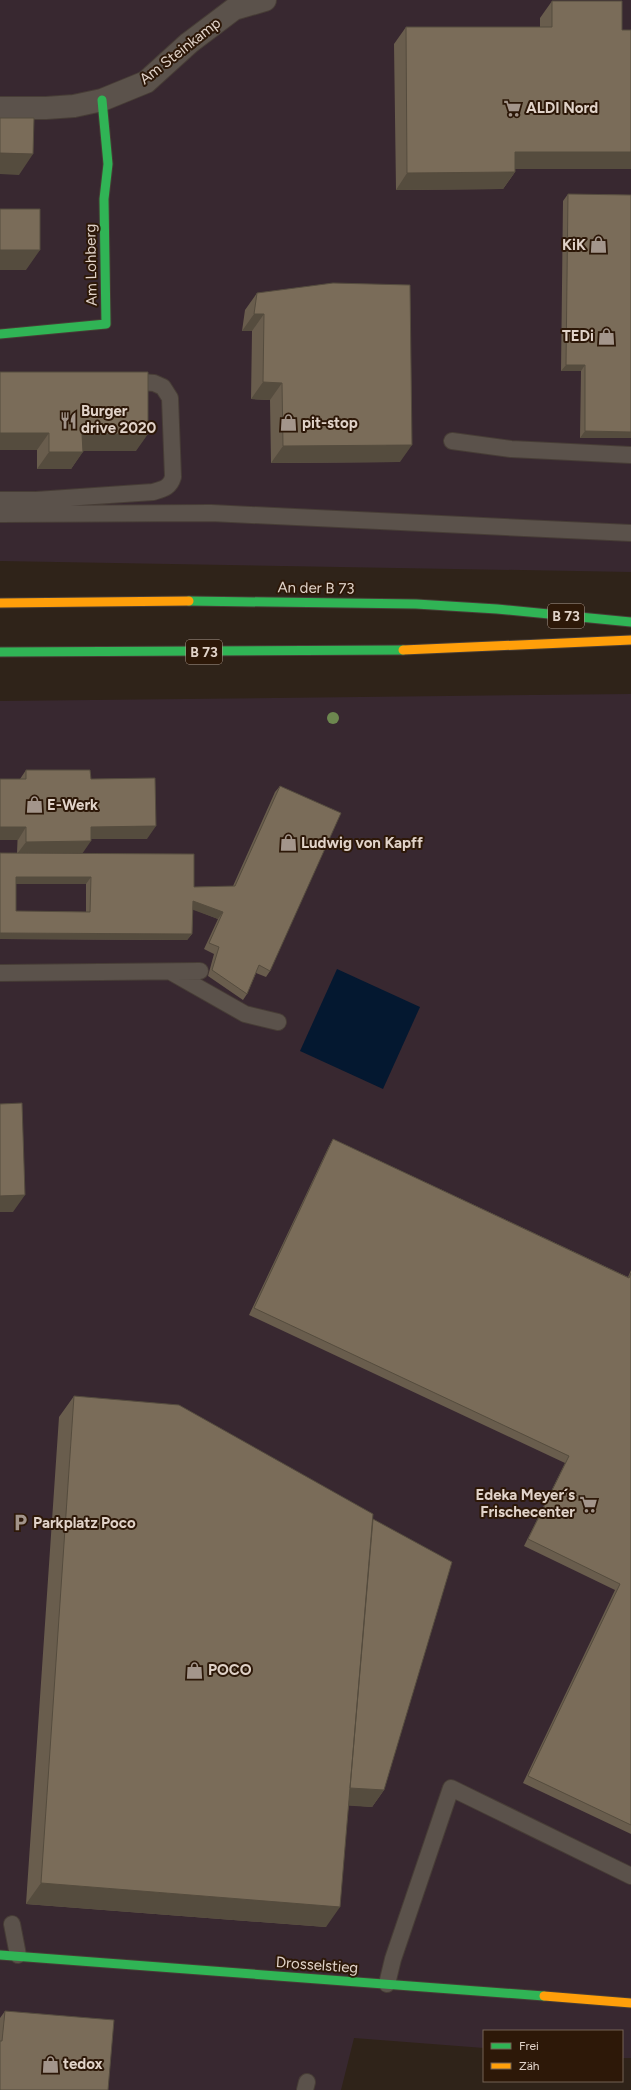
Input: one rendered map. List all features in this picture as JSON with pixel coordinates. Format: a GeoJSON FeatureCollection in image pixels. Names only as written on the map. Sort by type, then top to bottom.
{"type":"FeatureCollection","features":[{"type":"Feature","properties":{"kind":"main road","name":"Am Lohberg"},"geometry":{"type":"LineString","coordinates":[[0,334],[106,324],[104,199],[108,164],[102,100]]}},
{"type":"Feature","properties":{"kind":"main road","name":"An der B 73"},"geometry":{"type":"LineString","coordinates":[[0,603],[193,600],[416,604],[631,622]]}},
{"type":"Feature","properties":{"kind":"main road","name":"B 73"},"geometry":{"type":"LineString","coordinates":[[0,652],[409,650],[631,640]]}},
{"type":"Feature","properties":{"kind":"main road","name":"Drosselstieg"},"geometry":{"type":"LineString","coordinates":[[0,1955],[18,1955],[631,2003]]}},
{"type":"Feature","properties":{"kind":"street","name":"Am Steinkamp"},"geometry":{"type":"LineString","coordinates":[[0,108],[46,108],[74,106],[102,100],[146,82],[189,43],[234,10],[265,0]]}},
{"type":"Feature","properties":{"kind":"lane"},"geometry":{"type":"LineString","coordinates":[[0,500],[42,500],[153,492],[164,489],[169,485],[173,477],[170,398],[164,387],[154,383],[110,381]]}},
{"type":"Feature","properties":{"kind":"lane"},"geometry":{"type":"LineString","coordinates":[[452,441],[511,449],[631,455]]}},
{"type":"Feature","properties":{"kind":"lane"},"geometry":{"type":"LineString","coordinates":[[0,514],[211,513],[631,533]]}},
{"type":"Feature","properties":{"kind":"lane"},"geometry":{"type":"LineString","coordinates":[[0,973],[200,971]]}},
{"type":"Feature","properties":{"kind":"lane"},"geometry":{"type":"LineString","coordinates":[[170,972],[245,1014],[278,1022]]}},
{"type":"Feature","properties":{"kind":"lane"},"geometry":{"type":"LineString","coordinates":[[387,1984],[392,1959],[451,1788],[631,1876]]}},
{"type":"Feature","properties":{"kind":"lane"},"geometry":{"type":"LineString","coordinates":[[12,1924],[18,1955]]}},
{"type":"Feature","properties":{"kind":"shaded area"},"geometry":{"type":"Polygon","coordinates":[[[0,0],[631,0],[631,572],[0,561],[0,0]]]}},
{"type":"Feature","properties":{"kind":"shaded area"},"geometry":{"type":"Polygon","coordinates":[[[631,694],[631,2058],[623,2058],[623,2030],[483,2030],[483,2048],[354,2038],[341,2090],[0,2090],[0,701],[631,694]]]}},
{"type":"Feature","properties":{"kind":"water"},"geometry":{"type":"Polygon","coordinates":[[[337,969],[420,1007],[383,1089],[300,1051],[337,969]]]}},
{"type":"Feature","properties":{"kind":"building","name":"ALDI Nord"},"geometry":{"type":"Polygon","coordinates":[[[552,1],[622,1],[622,30],[631,30],[631,152],[515,152],[515,172],[407,173],[406,27],[552,27],[552,1]]]}},
{"type":"Feature","properties":{"kind":"building"},"geometry":{"type":"Polygon","coordinates":[[[0,118],[34,118],[33,154],[0,153],[0,118]]]}},
{"type":"Feature","properties":{"kind":"building"},"geometry":{"type":"Polygon","coordinates":[[[568,194],[631,195],[631,432],[585,431],[585,365],[566,365],[568,194]]]}},
{"type":"Feature","properties":{"kind":"building"},"geometry":{"type":"Polygon","coordinates":[[[0,209],[40,209],[40,250],[0,250],[0,209]]]}},
{"type":"Feature","properties":{"kind":"building"},"geometry":{"type":"Polygon","coordinates":[[[333,283],[410,285],[412,445],[283,446],[282,383],[263,382],[264,314],[254,314],[257,293],[333,283]]]}},
{"type":"Feature","properties":{"kind":"building","name":"Burger drive 2020"},"geometry":{"type":"Polygon","coordinates":[[[0,372],[148,372],[148,434],[82,434],[83,452],[49,452],[49,433],[0,433],[0,372]]]}},
{"type":"Feature","properties":{"kind":"building"},"geometry":{"type":"Polygon","coordinates":[[[26,770],[90,770],[91,779],[155,778],[156,826],[91,827],[91,841],[26,842],[26,827],[0,827],[0,779],[26,779],[26,770]]]}},
{"type":"Feature","properties":{"kind":"building"},"geometry":{"type":"Polygon","coordinates":[[[280,786],[341,813],[270,971],[259,965],[247,994],[212,970],[219,947],[209,943],[223,912],[193,901],[192,934],[0,933],[0,853],[194,854],[194,887],[235,886],[280,786]],[[16,877],[16,911],[90,912],[91,877],[16,877]]]}},
{"type":"Feature","properties":{"kind":"building"},"geometry":{"type":"Polygon","coordinates":[[[22,1103],[25,1195],[0,1196],[0,1104],[22,1103]]]}},
{"type":"Feature","properties":{"kind":"building","name":"Edeka Meyer´s Frischecenter"},"geometry":{"type":"Polygon","coordinates":[[[333,1139],[629,1278],[631,1273],[631,1825],[528,1776],[620,1584],[528,1539],[569,1456],[254,1308],[333,1139]]]}},
{"type":"Feature","properties":{"kind":"building","name":"POCO"},"geometry":{"type":"Polygon","coordinates":[[[74,1396],[179,1405],[373,1514],[340,1907],[41,1883],[74,1396]]]}},
{"type":"Feature","properties":{"kind":"building"},"geometry":{"type":"Polygon","coordinates":[[[373,1519],[452,1562],[384,1790],[350,1788],[373,1519]]]}},
{"type":"Feature","properties":{"kind":"building","name":"tedox"},"geometry":{"type":"Polygon","coordinates":[[[5,2011],[114,2020],[108,2090],[0,2090],[0,2041],[2,2041],[5,2011]]]}},
{"type":"Feature","properties":{"kind":"traffic: fast"},"geometry":{"type":"LineString","coordinates":[[0,334],[106,324],[104,199],[108,164],[102,100]]}},
{"type":"Feature","properties":{"kind":"traffic: fast"},"geometry":{"type":"LineString","coordinates":[[189,601],[416,604],[497,609],[631,622]]}},
{"type":"Feature","properties":{"kind":"traffic: fast"},"geometry":{"type":"LineString","coordinates":[[0,652],[403,650]]}},
{"type":"Feature","properties":{"kind":"traffic: fast"},"geometry":{"type":"LineString","coordinates":[[0,1955],[544,1996]]}},
{"type":"Feature","properties":{"kind":"traffic: slow"},"geometry":{"type":"LineString","coordinates":[[0,603],[189,601]]}},
{"type":"Feature","properties":{"kind":"traffic: slow"},"geometry":{"type":"LineString","coordinates":[[403,650],[631,640]]}},
{"type":"Feature","properties":{"kind":"traffic: slow"},"geometry":{"type":"LineString","coordinates":[[544,1996],[631,2003]]}},
{"type":"Feature","properties":{"kind":"place","name":"ALDI Nord"},"geometry":{"type":"Point","coordinates":[513,108]}},
{"type":"Feature","properties":{"kind":"place","name":"KiK"},"geometry":{"type":"Point","coordinates":[599,245]}},
{"type":"Feature","properties":{"kind":"place","name":"TEDi"},"geometry":{"type":"Point","coordinates":[607,336]}},
{"type":"Feature","properties":{"kind":"place","name":"Burger drive 2020"},"geometry":{"type":"Point","coordinates":[68,420]}},
{"type":"Feature","properties":{"kind":"place","name":"pit-stop"},"geometry":{"type":"Point","coordinates":[289,423]}},
{"type":"Feature","properties":{"kind":"place","name":"E-Werk"},"geometry":{"type":"Point","coordinates":[34,805]}},
{"type":"Feature","properties":{"kind":"place","name":"Ludwig von Kapff"},"geometry":{"type":"Point","coordinates":[288,843]}},
{"type":"Feature","properties":{"kind":"place","name":"Edeka Meyer´s Frischecenter"},"geometry":{"type":"Point","coordinates":[588,1504]}},
{"type":"Feature","properties":{"kind":"place","name":"Parkplatz Poco"},"geometry":{"type":"Point","coordinates":[20,1523]}},
{"type":"Feature","properties":{"kind":"place","name":"POCO"},"geometry":{"type":"Point","coordinates":[195,1670]}},
{"type":"Feature","properties":{"kind":"place","name":"tedox"},"geometry":{"type":"Point","coordinates":[50,2064]}}]}
